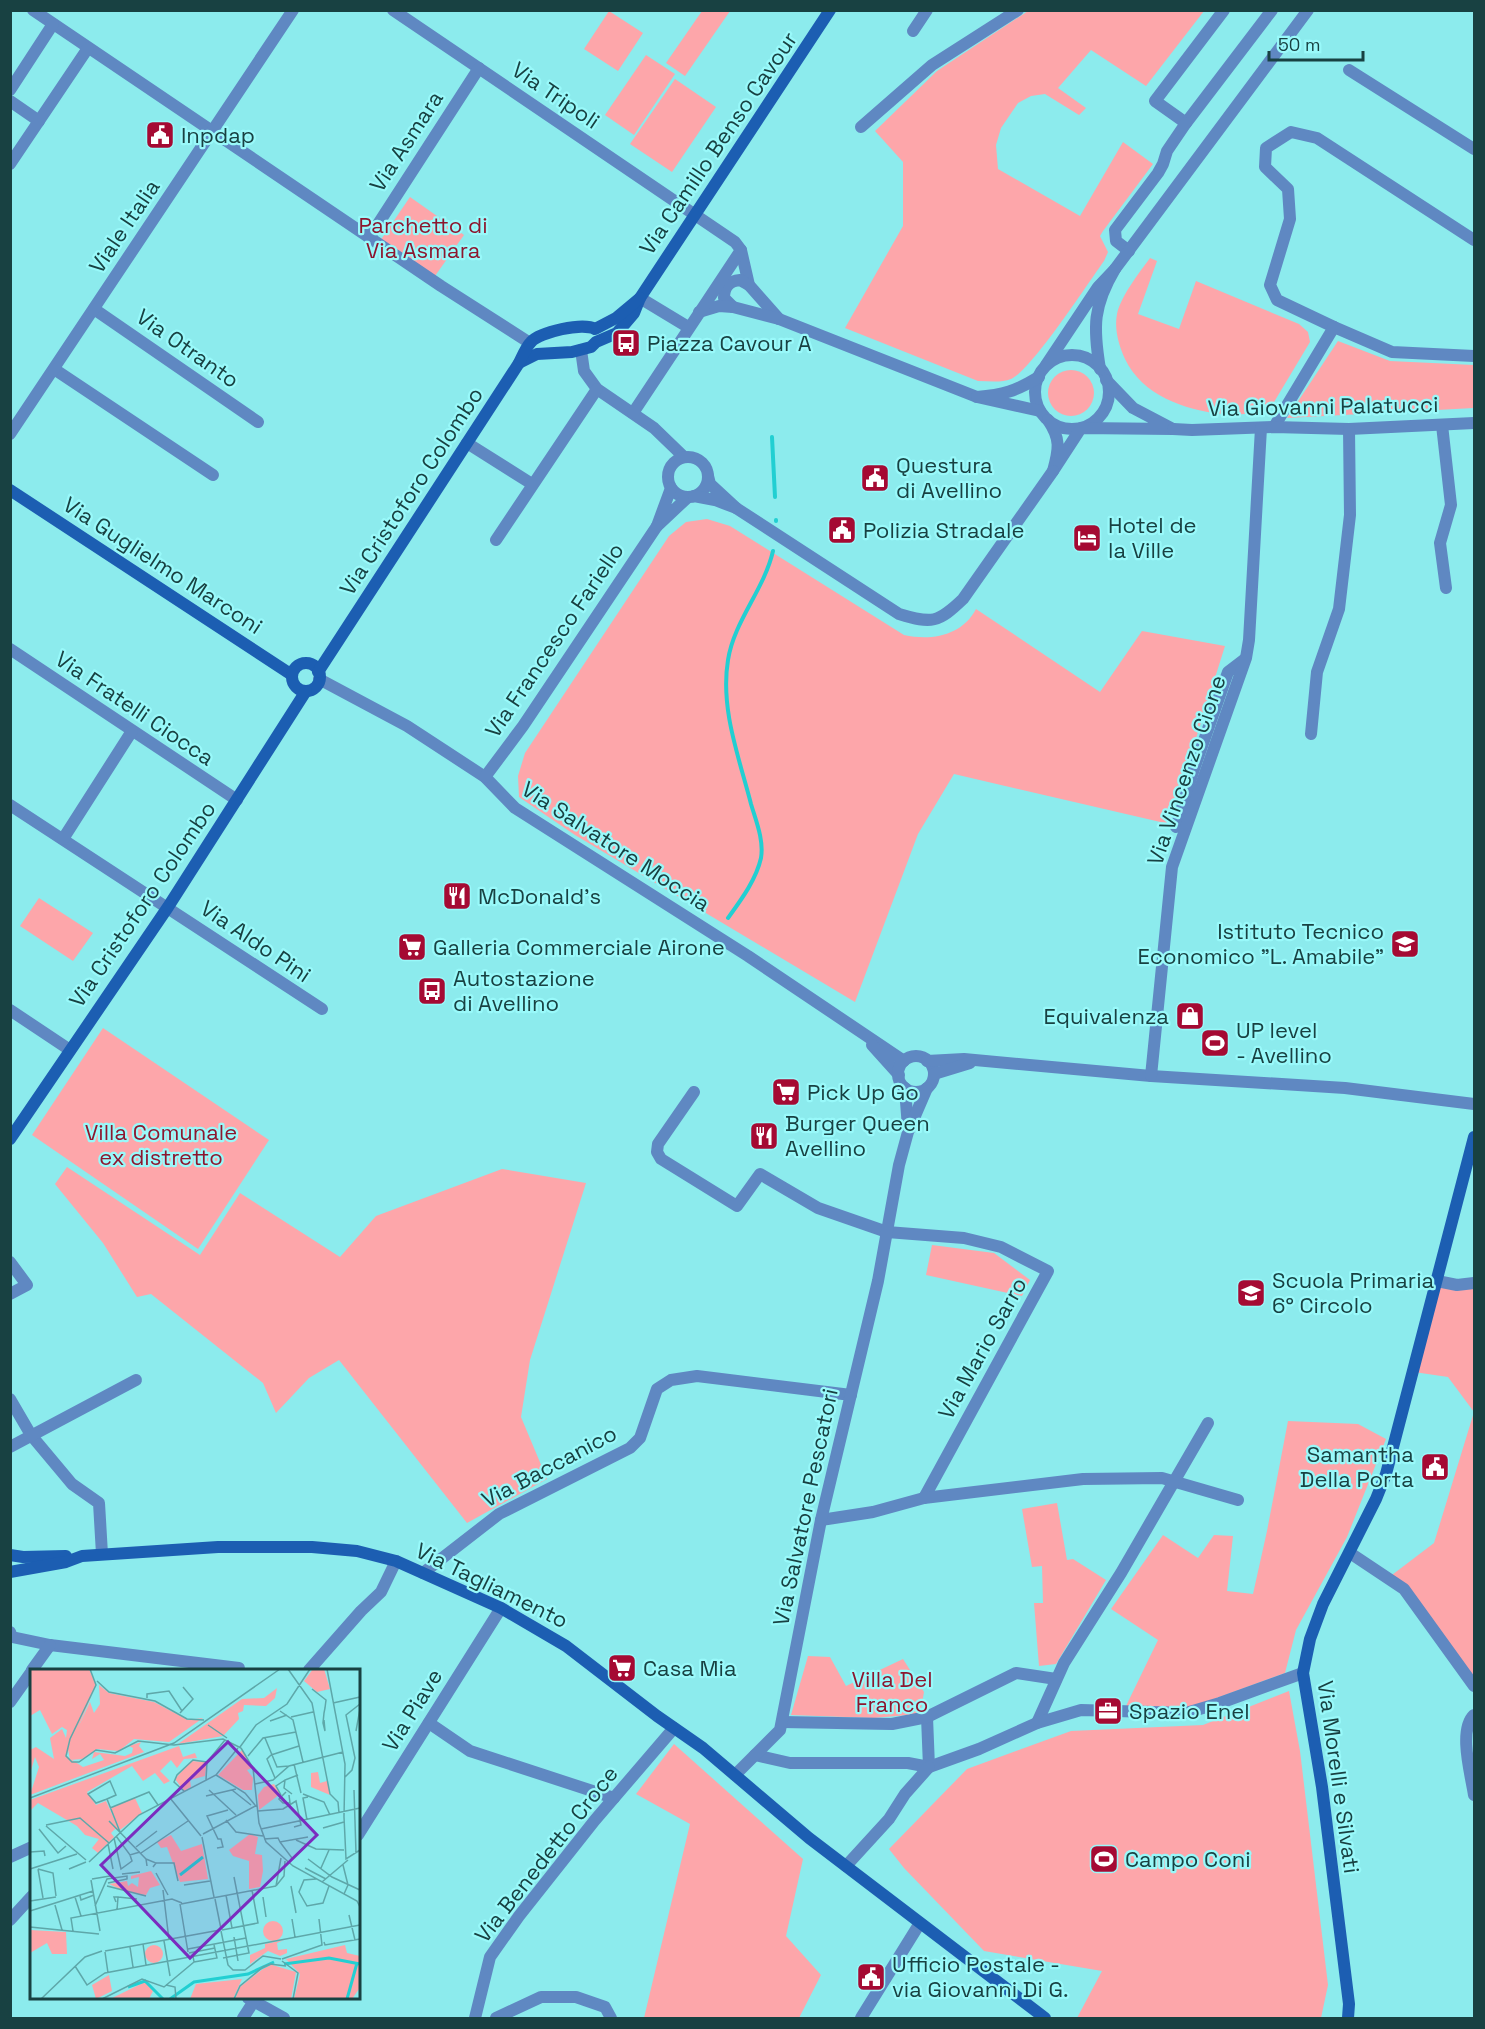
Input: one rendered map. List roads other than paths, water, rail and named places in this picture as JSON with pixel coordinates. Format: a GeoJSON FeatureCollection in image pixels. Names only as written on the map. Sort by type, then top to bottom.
{"type":"FeatureCollection","features":[{"type":"Feature","properties":{"kind":"street"},"geometry":{"type":"LineString","coordinates":[[33,10],[369,238],[530,343],[540,335],[562,330],[590,326],[595,329]]}},
{"type":"Feature","properties":{"kind":"street","name":"Viale Italia"},"geometry":{"type":"LineString","coordinates":[[10,434],[293,10]]}},
{"type":"Feature","properties":{"kind":"street","name":"Via Tripoli"},"geometry":{"type":"LineString","coordinates":[[393,10],[695,215]]}},
{"type":"Feature","properties":{"kind":"street","name":"Via Camillo Benso Cavour"},"geometry":{"type":"LineString","coordinates":[[640,298],[830,10]]}},
{"type":"Feature","properties":{"kind":"street"},"geometry":{"type":"LineString","coordinates":[[913,31],[927,10]]}},
{"type":"Feature","properties":{"kind":"street"},"geometry":{"type":"LineString","coordinates":[[861,127],[932,65],[1018,10]]}},
{"type":"Feature","properties":{"kind":"street"},"geometry":{"type":"LineString","coordinates":[[1186,123],[1155,101],[1224,10]]}},
{"type":"Feature","properties":{"kind":"street"},"geometry":{"type":"LineString","coordinates":[[1129,250],[1116,241],[1115,230],[1164,164],[1167,151],[1186,123],[1272,10]]}},
{"type":"Feature","properties":{"kind":"street"},"geometry":{"type":"LineString","coordinates":[[1053,471],[1058,454],[1056,432],[1036,400],[1035,388],[1042,372],[1098,287],[1129,250],[1246,96],[1308,10]]}},
{"type":"Feature","properties":{"kind":"street"},"geometry":{"type":"LineString","coordinates":[[10,90],[54,24]]}},
{"type":"Feature","properties":{"kind":"street"},"geometry":{"type":"LineString","coordinates":[[10,164],[88,48]]}},
{"type":"Feature","properties":{"kind":"street","name":"Via Asmara"},"geometry":{"type":"LineString","coordinates":[[369,238],[479,68]]}},
{"type":"Feature","properties":{"kind":"street"},"geometry":{"type":"LineString","coordinates":[[1349,70],[1474,149]]}},
{"type":"Feature","properties":{"kind":"street"},"geometry":{"type":"LineString","coordinates":[[10,102],[39,121]]}},
{"type":"Feature","properties":{"kind":"street"},"geometry":{"type":"LineString","coordinates":[[1474,240],[1317,138],[1291,132],[1266,148],[1265,167],[1288,189],[1290,219],[1270,285],[1277,300],[1392,352],[1474,356]]}},
{"type":"Feature","properties":{"kind":"street"},"geometry":{"type":"LineString","coordinates":[[695,215],[735,242],[741,250],[749,285]]}},
{"type":"Feature","properties":{"kind":"street"},"geometry":{"type":"LineString","coordinates":[[633,412],[741,250]]}},
{"type":"Feature","properties":{"kind":"street"},"geometry":{"type":"LineString","coordinates":[[699,312],[719,306],[733,307],[779,319],[977,397],[1044,416],[1058,426],[1069,429],[1081,428],[1092,423],[1101,415],[1107,404],[1109,392],[1103,374],[1096,318],[1103,290],[1115,268]]}},
{"type":"Feature","properties":{"kind":"street"},"geometry":{"type":"LineString","coordinates":[[733,307],[724,298],[724,291],[734,280],[740,280],[749,285],[779,319]]}},
{"type":"Feature","properties":{"kind":"street"},"geometry":{"type":"LineString","coordinates":[[640,298],[688,327]]}},
{"type":"Feature","properties":{"kind":"street"},"geometry":{"type":"LineString","coordinates":[[595,329],[616,318],[640,298]]}},
{"type":"Feature","properties":{"kind":"street"},"geometry":{"type":"LineString","coordinates":[[519,363],[537,354],[591,347],[596,342],[617,333],[634,313],[640,298]]}},
{"type":"Feature","properties":{"kind":"street","name":"Via Otranto"},"geometry":{"type":"LineString","coordinates":[[94,309],[258,422]]}},
{"type":"Feature","properties":{"kind":"street"},"geometry":{"type":"LineString","coordinates":[[1268,427],[1334,327]]}},
{"type":"Feature","properties":{"kind":"street"},"geometry":{"type":"LineString","coordinates":[[595,329],[596,342]]}},
{"type":"Feature","properties":{"kind":"street"},"geometry":{"type":"LineString","coordinates":[[562,330],[562,342],[566,351]]}},
{"type":"Feature","properties":{"kind":"street","name":"Via Cristoforo Colombo"},"geometry":{"type":"LineString","coordinates":[[319,675],[530,343]]}},
{"type":"Feature","properties":{"kind":"street"},"geometry":{"type":"LineString","coordinates":[[581,350],[584,371],[597,389],[654,428],[684,458]]}},
{"type":"Feature","properties":{"kind":"street"},"geometry":{"type":"LineString","coordinates":[[977,397],[1004,395],[1015,391],[1055,360],[1067,356],[1079,356],[1091,361],[1103,374]]}},
{"type":"Feature","properties":{"kind":"street"},"geometry":{"type":"LineString","coordinates":[[54,369],[213,475]]}},
{"type":"Feature","properties":{"kind":"street","name":"Via Giovanni Palatucci"},"geometry":{"type":"LineString","coordinates":[[1103,374],[1133,408],[1173,429]]}},
{"type":"Feature","properties":{"kind":"street"},"geometry":{"type":"LineString","coordinates":[[496,540],[597,389]]}},
{"type":"Feature","properties":{"kind":"street","name":"Via Giovanni Palatucci"},"geometry":{"type":"LineString","coordinates":[[1081,428],[1349,429],[1474,423]]}},
{"type":"Feature","properties":{"kind":"street"},"geometry":{"type":"LineString","coordinates":[[1442,425],[1451,505],[1440,543],[1446,588]]}},
{"type":"Feature","properties":{"kind":"street","name":"Via Vincenzo Cione"},"geometry":{"type":"LineString","coordinates":[[1151,1076],[1172,867],[1246,658],[1268,427]]}},
{"type":"Feature","properties":{"kind":"street"},"geometry":{"type":"LineString","coordinates":[[736,508],[715,500],[676,493],[669,482],[669,470],[678,460],[684,458],[691,457],[703,463],[710,484],[736,508],[899,614],[923,621],[946,616],[963,599],[1081,428]]}},
{"type":"Feature","properties":{"kind":"street"},"geometry":{"type":"LineString","coordinates":[[1311,734],[1317,672],[1339,609],[1350,515],[1349,429]]}},
{"type":"Feature","properties":{"kind":"street"},"geometry":{"type":"LineString","coordinates":[[467,443],[532,484]]}},
{"type":"Feature","properties":{"kind":"street"},"geometry":{"type":"LineString","coordinates":[[691,497],[704,488],[708,476]]}},
{"type":"Feature","properties":{"kind":"street","name":"Via Francesco Fariello"},"geometry":{"type":"LineString","coordinates":[[485,777],[523,726],[657,526],[671,488]]}},
{"type":"Feature","properties":{"kind":"street","name":"Via Guglielmo Marconi"},"geometry":{"type":"LineString","coordinates":[[10,490],[292,675]]}},
{"type":"Feature","properties":{"kind":"street","name":"Via Francesco Fariello"},"geometry":{"type":"LineString","coordinates":[[657,526],[691,497]]}},
{"type":"Feature","properties":{"kind":"street","name":"Via Fratelli Ciocca"},"geometry":{"type":"LineString","coordinates":[[10,649],[237,800]]}},
{"type":"Feature","properties":{"kind":"street","name":"Via Vincenzo Cione"},"geometry":{"type":"LineString","coordinates":[[1176,827],[1228,672],[1246,658]]}},
{"type":"Feature","properties":{"kind":"street"},"geometry":{"type":"LineString","coordinates":[[302,664],[312,665],[319,675],[315,687],[306,691],[296,686],[292,675],[302,664]]}},
{"type":"Feature","properties":{"kind":"street","name":"Via Salvatore Moccia"},"geometry":{"type":"LineString","coordinates":[[319,675],[407,726],[485,777],[515,808],[740,951],[904,1062]]}},
{"type":"Feature","properties":{"kind":"street","name":"Via Cristoforo Colombo"},"geometry":{"type":"LineString","coordinates":[[10,1139],[168,907],[306,691]]}},
{"type":"Feature","properties":{"kind":"street"},"geometry":{"type":"LineString","coordinates":[[63,839],[132,731]]}},
{"type":"Feature","properties":{"kind":"street","name":"Via Aldo Pini"},"geometry":{"type":"LineString","coordinates":[[10,805],[322,1009]]}},
{"type":"Feature","properties":{"kind":"street"},"geometry":{"type":"LineString","coordinates":[[10,1010],[70,1050]]}},
{"type":"Feature","properties":{"kind":"street","name":"Via Salvatore Moccia"},"geometry":{"type":"LineString","coordinates":[[860,1031],[899,1075]]}},
{"type":"Feature","properties":{"kind":"street"},"geometry":{"type":"LineString","coordinates":[[927,1060],[932,1065],[933,1082],[918,1092],[904,1088],[899,1075],[901,1066],[915,1057],[927,1060],[964,1059],[1151,1076],[1345,1088],[1474,1104]]}},
{"type":"Feature","properties":{"kind":"street"},"geometry":{"type":"LineString","coordinates":[[934,1074],[978,1061]]}},
{"type":"Feature","properties":{"kind":"street","name":"Via Salvatore Pescatori"},"geometry":{"type":"LineString","coordinates":[[904,1088],[909,1132]]}},
{"type":"Feature","properties":{"kind":"street","name":"Via Salvatore Pescatori"},"geometry":{"type":"LineString","coordinates":[[735,1775],[780,1730],[821,1520],[887,1232],[899,1165],[909,1132],[927,1088]]}},
{"type":"Feature","properties":{"kind":"street"},"geometry":{"type":"LineString","coordinates":[[694,1092],[658,1144],[657,1152],[661,1159],[737,1206],[760,1174],[818,1208],[887,1232]]}},
{"type":"Feature","properties":{"kind":"street","name":"Via Morelli e Silvati"},"geometry":{"type":"LineString","coordinates":[[1348,2019],[1349,2004],[1323,1798],[1303,1673],[1310,1639],[1323,1604],[1350,1553],[1386,1474],[1474,1137]]}},
{"type":"Feature","properties":{"kind":"street","name":"Via Mario Sarro"},"geometry":{"type":"LineString","coordinates":[[887,1232],[964,1238],[1001,1247],[1048,1271],[924,1498]]}},
{"type":"Feature","properties":{"kind":"street"},"geometry":{"type":"LineString","coordinates":[[10,1262],[27,1285],[10,1294]]}},
{"type":"Feature","properties":{"kind":"street"},"geometry":{"type":"LineString","coordinates":[[1437,1281],[1458,1285],[1474,1283]]}},
{"type":"Feature","properties":{"kind":"street","name":"Via Baccanico"},"geometry":{"type":"LineString","coordinates":[[423,1573],[500,1514],[630,1448],[640,1438],[657,1389],[671,1380],[697,1376],[851,1395]]}},
{"type":"Feature","properties":{"kind":"street"},"geometry":{"type":"LineString","coordinates":[[10,1447],[136,1380]]}},
{"type":"Feature","properties":{"kind":"street"},"geometry":{"type":"LineString","coordinates":[[10,1399],[31,1435],[72,1484],[99,1503],[102,1554]]}},
{"type":"Feature","properties":{"kind":"street"},"geometry":{"type":"LineString","coordinates":[[1037,1722],[1056,1678],[1208,1423]]}},
{"type":"Feature","properties":{"kind":"street"},"geometry":{"type":"LineString","coordinates":[[821,1520],[873,1512],[924,1498],[1083,1479],[1162,1478],[1238,1500]]}},
{"type":"Feature","properties":{"kind":"street","name":"Via Tagliamento"},"geometry":{"type":"LineString","coordinates":[[10,1572],[66,1562],[82,1556],[218,1547],[312,1547],[357,1551],[396,1561],[501,1608],[566,1646],[703,1748],[846,1866],[1045,2019]]}},
{"type":"Feature","properties":{"kind":"street"},"geometry":{"type":"LineString","coordinates":[[1350,1553],[1404,1588],[1474,1686]]}},
{"type":"Feature","properties":{"kind":"street"},"geometry":{"type":"LineString","coordinates":[[10,1555],[23,1557],[82,1556]]}},
{"type":"Feature","properties":{"kind":"street"},"geometry":{"type":"LineString","coordinates":[[311,1669],[361,1611],[381,1592],[396,1561]]}},
{"type":"Feature","properties":{"kind":"street","name":"Via Piave"},"geometry":{"type":"LineString","coordinates":[[360,1832],[501,1608]]}},
{"type":"Feature","properties":{"kind":"street"},"geometry":{"type":"LineString","coordinates":[[11,1635],[50,1645],[233,1669]]}},
{"type":"Feature","properties":{"kind":"street"},"geometry":{"type":"LineString","coordinates":[[33,1669],[50,1645]]}},
{"type":"Feature","properties":{"kind":"street"},"geometry":{"type":"LineString","coordinates":[[782,1722],[892,1724],[927,1717],[1016,1673],[1056,1678]]}},
{"type":"Feature","properties":{"kind":"street"},"geometry":{"type":"LineString","coordinates":[[846,1866],[889,1819],[905,1794],[929,1767],[979,1749],[1037,1722],[1081,1710],[1186,1713],[1303,1673]]}},
{"type":"Feature","properties":{"kind":"street"},"geometry":{"type":"LineString","coordinates":[[10,1702],[30,1674]]}},
{"type":"Feature","properties":{"kind":"street"},"geometry":{"type":"LineString","coordinates":[[1474,1715],[1466,1734],[1474,1795]]}},
{"type":"Feature","properties":{"kind":"street"},"geometry":{"type":"LineString","coordinates":[[927,1717],[929,1767]]}},
{"type":"Feature","properties":{"kind":"street"},"geometry":{"type":"LineString","coordinates":[[429,1723],[470,1751],[614,1798]]}},
{"type":"Feature","properties":{"kind":"street","name":"Via Benedetto Croce"},"geometry":{"type":"LineString","coordinates":[[475,2019],[490,1957],[519,1916],[674,1728]]}},
{"type":"Feature","properties":{"kind":"street"},"geometry":{"type":"LineString","coordinates":[[755,1755],[790,1763],[908,1763],[929,1767]]}},
{"type":"Feature","properties":{"kind":"street"},"geometry":{"type":"LineString","coordinates":[[10,1846],[28,1849]]}},
{"type":"Feature","properties":{"kind":"street"},"geometry":{"type":"LineString","coordinates":[[10,1857],[28,1849]]}},
{"type":"Feature","properties":{"kind":"street"},"geometry":{"type":"LineString","coordinates":[[10,1920],[30,1898]]}},
{"type":"Feature","properties":{"kind":"street"},"geometry":{"type":"LineString","coordinates":[[861,2019],[921,1923]]}},
{"type":"Feature","properties":{"kind":"street"},"geometry":{"type":"LineString","coordinates":[[496,2019],[541,1996],[576,1997],[605,2007],[611,2019]]}},
{"type":"Feature","properties":{"kind":"street"},"geometry":{"type":"LineString","coordinates":[[243,2019],[253,1999],[284,2019]]}},
{"type":"Feature","properties":{"kind":"waterway"},"geometry":{"type":"LineString","coordinates":[[772,437],[775,497]]}},
{"type":"Feature","properties":{"kind":"waterway"},"geometry":{"type":"LineString","coordinates":[[728,918],[752,882],[762,851],[759,831],[732,733],[727,697],[728,660],[736,632],[763,579],[773,551]]}},
{"type":"Feature","properties":{"kind":"place","name":"Inpdap"},"geometry":{"type":"Point","coordinates":[160,135]}},
{"type":"Feature","properties":{"kind":"place","name":"Piazza Cavour A"},"geometry":{"type":"Point","coordinates":[626,343]}},
{"type":"Feature","properties":{"kind":"place","name":"Questura di Avellino"},"geometry":{"type":"Point","coordinates":[875,478]}},
{"type":"Feature","properties":{"kind":"place","name":"Polizia Stradale"},"geometry":{"type":"Point","coordinates":[842,530]}},
{"type":"Feature","properties":{"kind":"place","name":"Hotel de la Ville"},"geometry":{"type":"Point","coordinates":[1087,538]}},
{"type":"Feature","properties":{"kind":"place","name":"McDonald's"},"geometry":{"type":"Point","coordinates":[457,896]}},
{"type":"Feature","properties":{"kind":"place","name":"Istituto Tecnico Economico \"L. Amabile\""},"geometry":{"type":"Point","coordinates":[1405,944]}},
{"type":"Feature","properties":{"kind":"place","name":"Galleria Commerciale Airone"},"geometry":{"type":"Point","coordinates":[412,947]}},
{"type":"Feature","properties":{"kind":"place","name":"Autostazione di Avellino"},"geometry":{"type":"Point","coordinates":[432,991]}},
{"type":"Feature","properties":{"kind":"place","name":"Equivalenza"},"geometry":{"type":"Point","coordinates":[1190,1016]}},
{"type":"Feature","properties":{"kind":"place","name":"UP level - Avellino"},"geometry":{"type":"Point","coordinates":[1215,1043]}},
{"type":"Feature","properties":{"kind":"place","name":"Pick Up Go"},"geometry":{"type":"Point","coordinates":[786,1092]}},
{"type":"Feature","properties":{"kind":"place","name":"Burger Queen Avellino"},"geometry":{"type":"Point","coordinates":[764,1136]}},
{"type":"Feature","properties":{"kind":"place","name":"Scuola Primaria 6° Circolo"},"geometry":{"type":"Point","coordinates":[1251,1293]}},
{"type":"Feature","properties":{"kind":"place","name":"Samantha Della Porta"},"geometry":{"type":"Point","coordinates":[1435,1467]}},
{"type":"Feature","properties":{"kind":"place","name":"Casa Mia"},"geometry":{"type":"Point","coordinates":[622,1668]}},
{"type":"Feature","properties":{"kind":"place","name":"Spazio Enel"},"geometry":{"type":"Point","coordinates":[1108,1711]}},
{"type":"Feature","properties":{"kind":"place","name":"Campo Coni"},"geometry":{"type":"Point","coordinates":[1104,1859]}},
{"type":"Feature","properties":{"kind":"place","name":"Ufficio Postale - via Giovanni Di G."},"geometry":{"type":"Point","coordinates":[871,1977]}},
{"type":"Feature","properties":{"kind":"park label","name":"Parchetto di Via Asmara"},"geometry":{"type":"Point","coordinates":[423,238]}},
{"type":"Feature","properties":{"kind":"park label","name":"Villa Comunale ex distretto"},"geometry":{"type":"Point","coordinates":[161,1144]}},
{"type":"Feature","properties":{"kind":"park label","name":"Villa Del Franco"},"geometry":{"type":"Point","coordinates":[892,1692]}}]}
